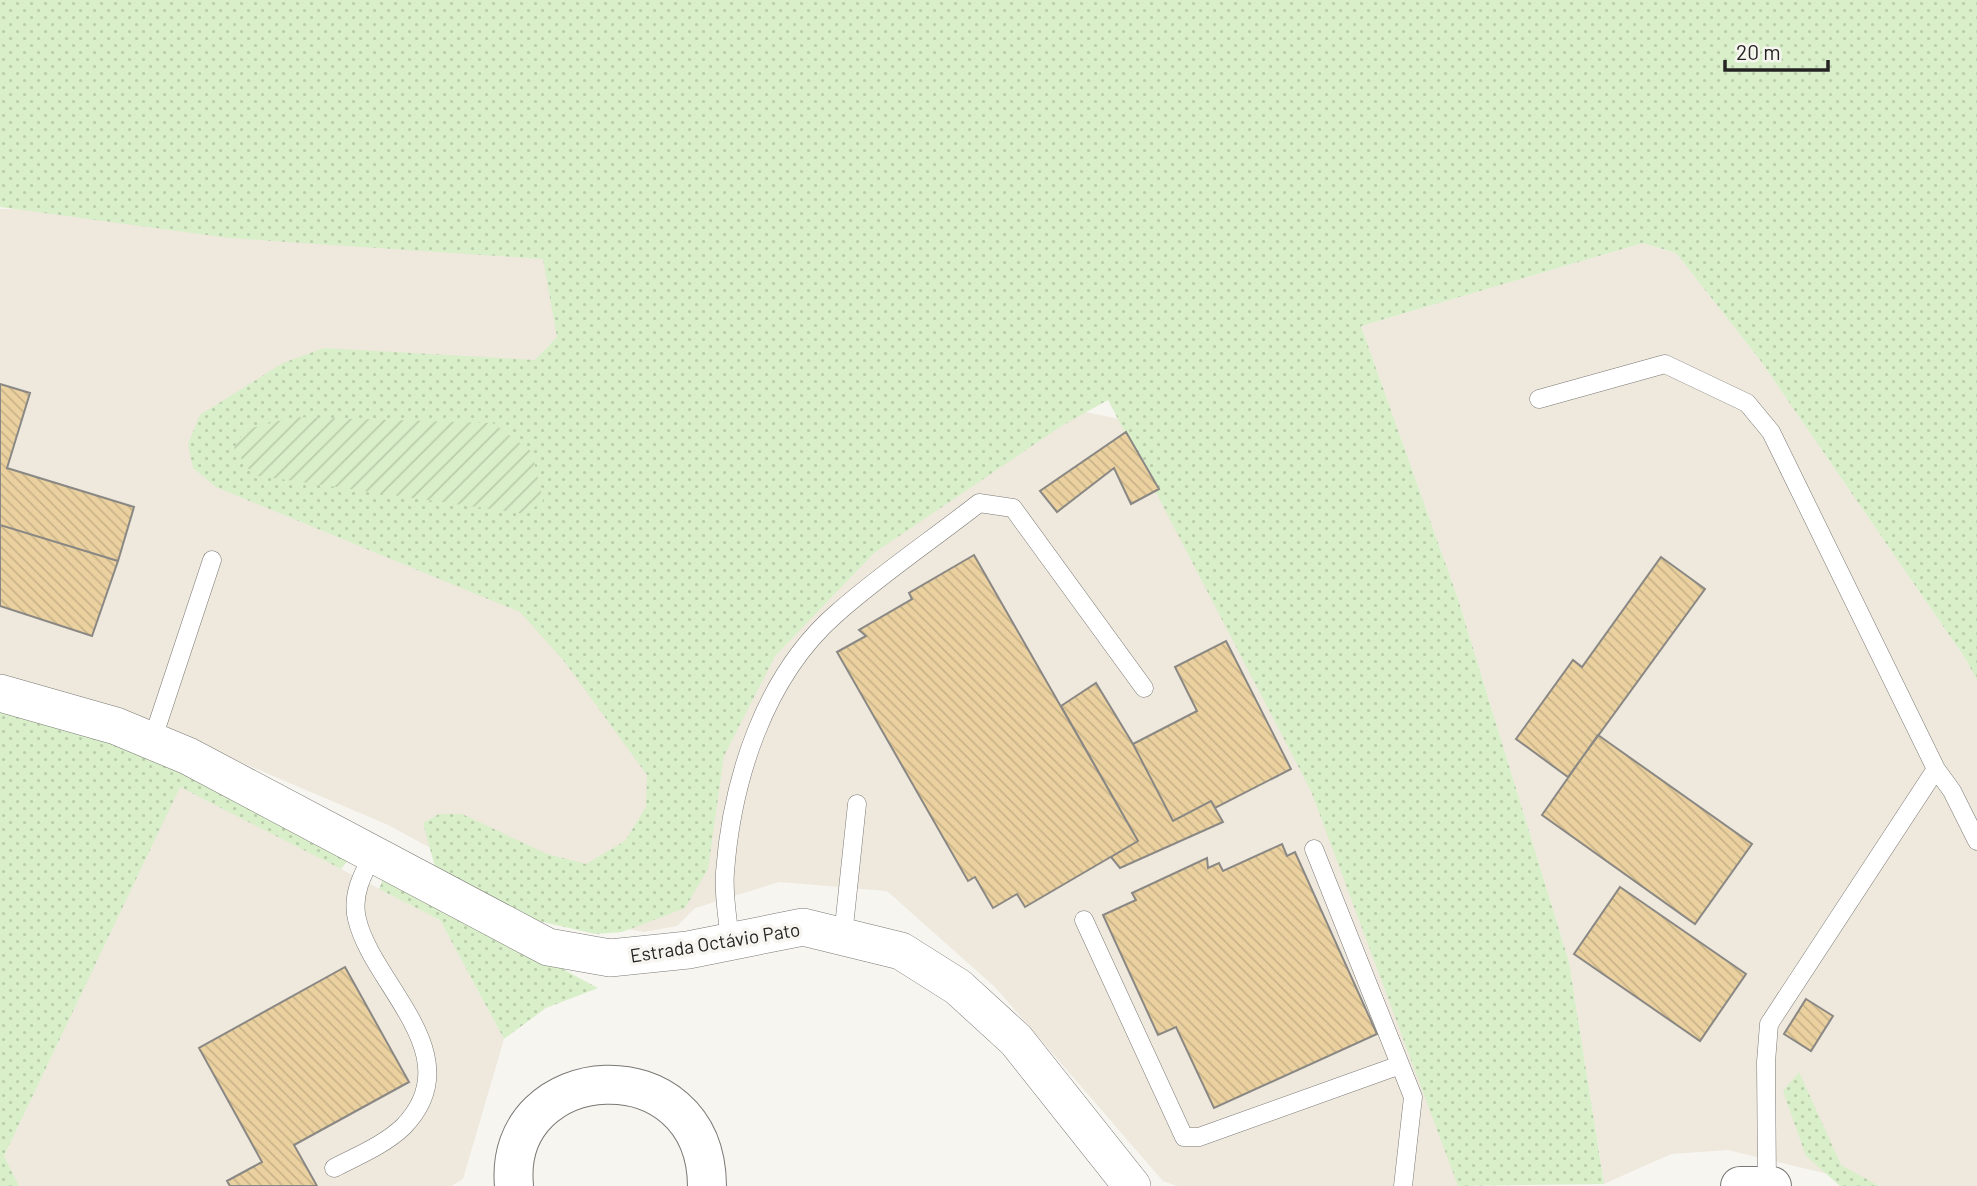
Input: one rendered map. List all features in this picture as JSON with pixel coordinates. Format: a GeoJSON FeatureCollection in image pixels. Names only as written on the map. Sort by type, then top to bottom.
{"type":"FeatureCollection","features":[{"type":"Feature","properties":{"kind":"street","name":"Estrada Octávio Pato"},"geometry":{"type":"LineString","coordinates":[[0,693],[104,722],[152,741],[253,788],[548,947],[610,958],[688,950],[803,927],[901,951],[958,987],[1016,1040],[1132,1186]]}},
{"type":"Feature","properties":{"kind":"street"},"geometry":{"type":"LineString","coordinates":[[513,1185],[521,1141],[545,1108],[580,1087],[622,1083],[662,1098],[680,1112],[702,1148],[707,1186]]}},
{"type":"Feature","properties":{"kind":"lane"},"geometry":{"type":"LineString","coordinates":[[1539,399],[1665,364],[1747,403],[1771,432],[1936,769],[1952,791],[1977,841]]}},
{"type":"Feature","properties":{"kind":"lane"},"geometry":{"type":"LineString","coordinates":[[730,941],[724,875],[732,817],[754,736],[786,674],[834,615],[979,503],[1013,508],[1144,688]]}},
{"type":"Feature","properties":{"kind":"lane"},"geometry":{"type":"LineString","coordinates":[[152,741],[212,560]]}},
{"type":"Feature","properties":{"kind":"lane"},"geometry":{"type":"LineString","coordinates":[[1759,1186],[1769,1024],[1936,769]]}},
{"type":"Feature","properties":{"kind":"lane"},"geometry":{"type":"LineString","coordinates":[[843,936],[857,804]]}},
{"type":"Feature","properties":{"kind":"lane"},"geometry":{"type":"LineString","coordinates":[[1314,849],[1413,1097],[1402,1186]]}},
{"type":"Feature","properties":{"kind":"lane"},"geometry":{"type":"LineString","coordinates":[[334,1168],[389,1139],[405,1125],[422,1097],[427,1068],[421,1039],[357,919],[355,904],[360,879],[374,853]]}},
{"type":"Feature","properties":{"kind":"lane"},"geometry":{"type":"LineString","coordinates":[[1084,920],[1184,1137],[1199,1137],[1400,1065]]}},
{"type":"Feature","properties":{"kind":"shaded area"},"geometry":{"type":"Polygon","coordinates":[[[0,209],[184,213],[556,247],[781,556],[1061,407],[1134,422],[1321,780],[1468,1186],[1177,1186],[1163,1181],[995,987],[887,891],[779,882],[695,908],[677,926],[644,932],[557,916],[388,825],[116,709],[0,679],[0,209]]]}},
{"type":"Feature","properties":{"kind":"shaded area"},"geometry":{"type":"Polygon","coordinates":[[[1643,243],[1676,253],[1760,360],[1965,658],[1977,680],[1977,1186],[1861,1186],[1848,1179],[1728,1150],[1671,1154],[1604,1184],[1569,962],[1458,599],[1361,326],[1643,243]]]}},
{"type":"Feature","properties":{"kind":"shaded area"},"geometry":{"type":"Polygon","coordinates":[[[180,786],[440,920],[504,1039],[463,1179],[451,1186],[19,1186],[4,1156],[180,786]]]}},
{"type":"Feature","properties":{"kind":"green space"},"geometry":{"type":"Polygon","coordinates":[[[0,0],[1977,0],[1977,680],[1965,658],[1760,360],[1676,253],[1643,243],[1361,326],[1458,599],[1569,962],[1604,1184],[1458,1186],[1311,791],[1108,400],[1063,425],[874,553],[775,656],[724,756],[708,869],[685,908],[622,932],[595,934],[526,918],[435,867],[423,823],[439,814],[462,814],[547,854],[586,864],[625,841],[646,807],[647,775],[564,661],[520,612],[216,487],[193,468],[188,444],[200,415],[283,363],[324,348],[535,360],[557,337],[543,259],[229,238],[0,207],[0,0]]]}},
{"type":"Feature","properties":{"kind":"green space"},"geometry":{"type":"Polygon","coordinates":[[[294,417],[493,423],[532,452],[543,501],[525,514],[253,475],[234,448],[245,430],[294,417]]]}},
{"type":"Feature","properties":{"kind":"green space"},"geometry":{"type":"Polygon","coordinates":[[[0,707],[161,760],[348,860],[341,869],[180,787],[4,1156],[19,1186],[0,1186],[0,707]]]}},
{"type":"Feature","properties":{"kind":"green space"},"geometry":{"type":"Polygon","coordinates":[[[385,874],[598,988],[546,1008],[504,1039],[440,920],[379,889],[385,874]]]}},
{"type":"Feature","properties":{"kind":"green space"},"geometry":{"type":"Polygon","coordinates":[[[1799,1072],[1841,1165],[1879,1186],[1840,1186],[1806,1156],[1783,1091],[1799,1072]]]}},
{"type":"Feature","properties":{"kind":"building"},"geometry":{"type":"Polygon","coordinates":[[[0,384],[30,393],[7,468],[134,507],[118,561],[0,525],[0,384]]]}},
{"type":"Feature","properties":{"kind":"building"},"geometry":{"type":"Polygon","coordinates":[[[1126,432],[1159,489],[1131,504],[1114,468],[1057,512],[1040,491],[1126,432]]]}},
{"type":"Feature","properties":{"kind":"building"},"geometry":{"type":"Polygon","coordinates":[[[0,525],[118,561],[92,636],[0,606],[0,525]]]}},
{"type":"Feature","properties":{"kind":"building"},"geometry":{"type":"Polygon","coordinates":[[[974,555],[1138,841],[1025,907],[1017,894],[993,908],[975,877],[968,881],[837,652],[866,636],[859,630],[912,599],[909,593],[974,555]]]}},
{"type":"Feature","properties":{"kind":"building"},"geometry":{"type":"Polygon","coordinates":[[[1661,557],[1705,589],[1568,777],[1516,739],[1573,660],[1582,667],[1661,557]]]}},
{"type":"Feature","properties":{"kind":"building"},"geometry":{"type":"Polygon","coordinates":[[[1226,641],[1291,769],[1215,808],[1211,801],[1173,821],[1133,744],[1197,711],[1175,667],[1226,641]]]}},
{"type":"Feature","properties":{"kind":"building"},"geometry":{"type":"Polygon","coordinates":[[[1096,683],[1133,744],[1173,821],[1211,801],[1223,822],[1120,868],[1111,857],[1138,841],[1061,706],[1096,683]]]}},
{"type":"Feature","properties":{"kind":"building"},"geometry":{"type":"Polygon","coordinates":[[[1598,735],[1752,844],[1695,924],[1542,815],[1598,735]]]}},
{"type":"Feature","properties":{"kind":"building"},"geometry":{"type":"Polygon","coordinates":[[[1282,844],[1287,856],[1295,852],[1377,1034],[1214,1108],[1176,1027],[1158,1035],[1103,915],[1136,900],[1132,893],[1207,858],[1208,868],[1219,863],[1223,871],[1282,844]]]}},
{"type":"Feature","properties":{"kind":"building"},"geometry":{"type":"Polygon","coordinates":[[[1620,887],[1746,974],[1700,1041],[1574,954],[1620,887]]]}},
{"type":"Feature","properties":{"kind":"building"},"geometry":{"type":"Polygon","coordinates":[[[345,967],[409,1082],[294,1145],[317,1186],[230,1186],[227,1181],[262,1162],[199,1048],[345,967]]]}},
{"type":"Feature","properties":{"kind":"building"},"geometry":{"type":"Polygon","coordinates":[[[1806,999],[1833,1016],[1811,1051],[1784,1034],[1806,999]]]}}]}
